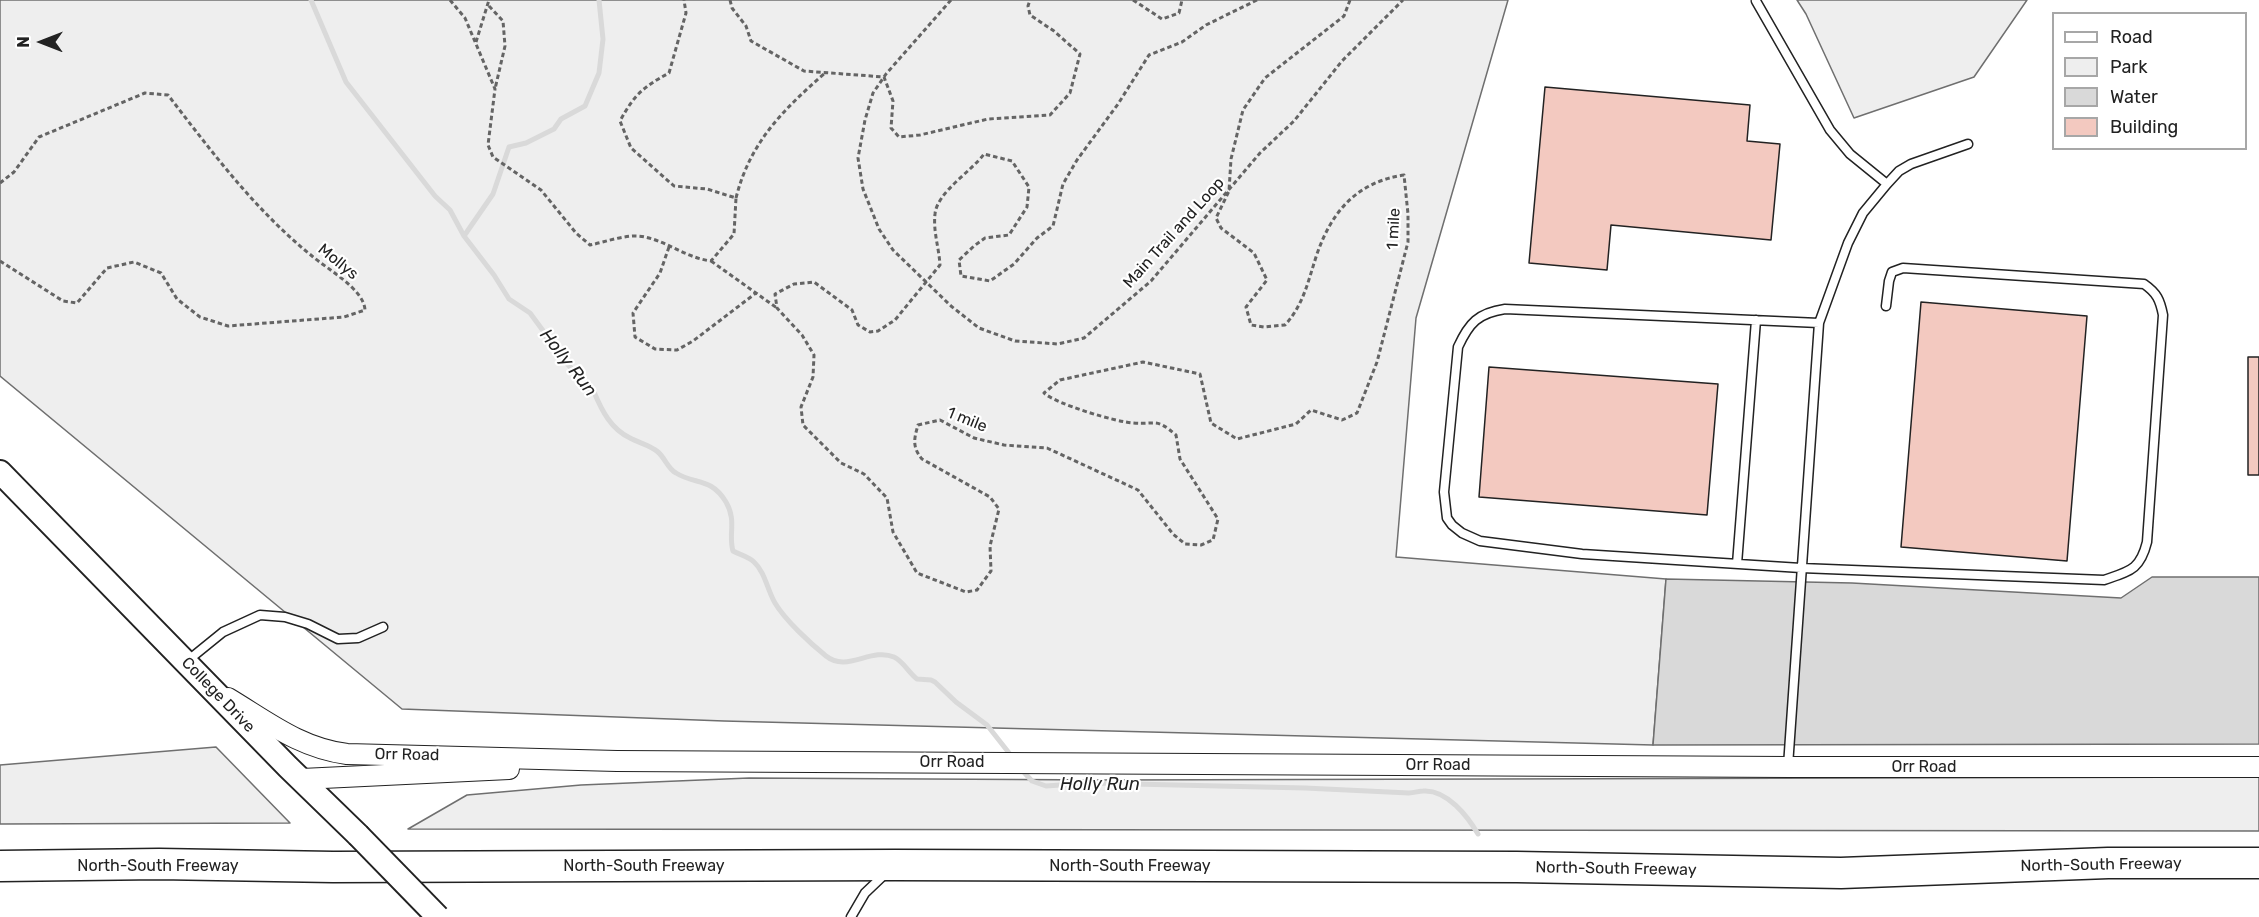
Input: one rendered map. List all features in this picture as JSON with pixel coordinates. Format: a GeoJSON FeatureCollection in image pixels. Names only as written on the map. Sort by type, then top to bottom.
{"type":"FeatureCollection","features":[{"type":"Feature","properties":{"kind":"highway","name":"North-South Freeway"},"geometry":{"type":"LineString","coordinates":[[0,866],[159,864],[333,867],[895,865],[1506,867],[1841,873],[2108,863],[2259,863]]}},
{"type":"Feature","properties":{"kind":"highway"},"geometry":{"type":"LineString","coordinates":[[1841,873],[2259,883]]}},
{"type":"Feature","properties":{"kind":"main road","name":"College Drive"},"geometry":{"type":"LineString","coordinates":[[0,472],[438,917]]}},
{"type":"Feature","properties":{"kind":"street","name":"Orr Road"},"geometry":{"type":"LineString","coordinates":[[213,690],[289,736],[329,752],[617,761],[2259,767]]}},
{"type":"Feature","properties":{"kind":"street","name":"Orr Road"},"geometry":{"type":"LineString","coordinates":[[302,779],[488,771],[617,761]]}},
{"type":"Feature","properties":{"kind":"lane"},"geometry":{"type":"LineString","coordinates":[[1756,1],[1830,130],[1850,154],[1887,183]]}},
{"type":"Feature","properties":{"kind":"lane"},"geometry":{"type":"LineString","coordinates":[[1788,767],[1819,322],[1848,243],[1863,213],[1887,183],[1899,171],[1911,164],[1968,144]]}},
{"type":"Feature","properties":{"kind":"lane"},"geometry":{"type":"LineString","coordinates":[[1819,322],[1505,309],[1486,312],[1465,331],[1458,347],[1444,492],[1447,518],[1462,533],[1480,541],[1582,554],[1801,568],[2104,580],[2132,570],[2143,560],[2147,542],[2163,315],[2160,300],[2155,291],[2144,284],[1903,268],[1892,272],[1886,306]]}},
{"type":"Feature","properties":{"kind":"lane"},"geometry":{"type":"LineString","coordinates":[[1737,564],[1756,320]]}},
{"type":"Feature","properties":{"kind":"lane"},"geometry":{"type":"LineString","coordinates":[[186,662],[223,632],[260,615],[285,617],[308,624],[338,639],[358,638],[383,627]]}},
{"type":"Feature","properties":{"kind":"lane"},"geometry":{"type":"LineString","coordinates":[[851,917],[865,893],[895,865]]}},
{"type":"Feature","properties":{"kind":"path"},"geometry":{"type":"LineString","coordinates":[[450,0],[465,18],[495,89]]}},
{"type":"Feature","properties":{"kind":"path"},"geometry":{"type":"LineString","coordinates":[[475,44],[489,6],[489,0]]}},
{"type":"Feature","properties":{"kind":"path"},"geometry":{"type":"LineString","coordinates":[[684,0],[686,14],[669,73],[650,83],[632,99],[620,121],[631,148],[674,186],[707,189],[736,198]]}},
{"type":"Feature","properties":{"kind":"path"},"geometry":{"type":"LineString","coordinates":[[730,0],[732,8],[746,26],[751,41],[804,71],[884,77],[893,101],[891,128],[899,137],[920,135],[988,119],[1050,115],[1070,93],[1080,54],[1054,31],[1030,15],[1030,0]]}},
{"type":"Feature","properties":{"kind":"path","name":"Main Trail and Loop"},"geometry":{"type":"LineString","coordinates":[[951,0],[884,77],[873,93],[858,158],[863,189],[879,229],[893,250],[979,328],[1015,341],[1058,344],[1084,338],[1151,281],[1260,153],[1294,121],[1342,62],[1404,0]]}},
{"type":"Feature","properties":{"kind":"path"},"geometry":{"type":"LineString","coordinates":[[1133,0],[1162,19],[1179,13],[1182,0]]}},
{"type":"Feature","properties":{"kind":"path"},"geometry":{"type":"LineString","coordinates":[[777,308],[775,294],[794,284],[814,282],[852,310],[858,325],[870,332],[878,331],[895,320],[940,265],[935,234],[935,211],[947,192],[984,154],[1012,161],[1029,187],[1027,207],[1009,235],[985,238],[959,261],[961,276],[990,281],[1014,264],[1037,238],[1053,226],[1064,184],[1077,160],[1118,104],[1149,55],[1182,42],[1206,25],[1257,0]]}},
{"type":"Feature","properties":{"kind":"path"},"geometry":{"type":"LineString","coordinates":[[1229,191],[1231,159],[1243,110],[1265,78],[1344,16],[1350,0]]}},
{"type":"Feature","properties":{"kind":"path"},"geometry":{"type":"LineString","coordinates":[[489,6],[503,21],[505,46],[495,89],[488,145],[492,157],[503,162],[541,190],[576,233],[590,245],[630,237],[645,237],[697,259],[711,261],[777,308]]}},
{"type":"Feature","properties":{"kind":"path"},"geometry":{"type":"LineString","coordinates":[[711,261],[734,234],[736,198],[745,167],[763,137],[784,110],[825,73]]}},
{"type":"Feature","properties":{"kind":"path","name":"Mollys"},"geometry":{"type":"LineString","coordinates":[[0,183],[14,172],[39,137],[145,93],[168,95],[227,172],[255,204],[311,256],[352,286],[365,304],[365,310],[344,316],[228,326],[200,317],[177,299],[161,273],[135,262],[107,268],[77,303],[63,301],[0,261]]}},
{"type":"Feature","properties":{"kind":"path","name":"1 mile"},"geometry":{"type":"LineString","coordinates":[[777,308],[802,335],[814,355],[813,377],[801,407],[803,425],[841,463],[864,474],[887,498],[893,532],[917,573],[966,592],[977,591],[990,571],[990,546],[999,509],[990,497],[922,459],[915,450],[914,441],[918,425],[940,420],[974,438],[1004,445],[1047,448],[1138,490],[1173,534],[1185,544],[1201,545],[1213,540],[1218,519],[1180,459],[1176,435],[1163,423],[1123,421],[1067,405],[1049,398],[1044,393],[1060,380],[1143,362],[1200,374],[1211,423],[1237,439],[1296,424],[1311,410],[1342,420],[1357,413],[1377,362],[1408,242],[1404,175],[1383,178],[1348,199],[1338,210],[1318,251],[1297,312],[1285,325],[1264,327],[1251,325],[1246,307],[1267,280],[1254,253],[1221,228],[1216,218],[1229,191]]}},
{"type":"Feature","properties":{"kind":"path"},"geometry":{"type":"LineString","coordinates":[[669,247],[660,273],[633,313],[635,337],[655,349],[677,350],[736,310],[756,293]]}},
{"type":"Feature","properties":{"kind":"green space"},"geometry":{"type":"Polygon","coordinates":[[[0,0],[1508,0],[1416,318],[1396,557],[1666,579],[1653,745],[724,721],[402,709],[0,376],[0,0]]]}},
{"type":"Feature","properties":{"kind":"green space"},"geometry":{"type":"Polygon","coordinates":[[[1797,0],[2027,0],[1974,77],[1854,118],[1806,14],[1797,0]]]}},
{"type":"Feature","properties":{"kind":"green space"},"geometry":{"type":"Polygon","coordinates":[[[216,747],[290,823],[0,824],[0,765],[216,747]]]}},
{"type":"Feature","properties":{"kind":"green space"},"geometry":{"type":"Polygon","coordinates":[[[2259,777],[2259,831],[408,829],[467,795],[581,785],[749,778],[1106,780],[2259,777]]]}},
{"type":"Feature","properties":{"kind":"water"},"geometry":{"type":"Polygon","coordinates":[[[2152,577],[2259,577],[2259,744],[1653,745],[1666,579],[1852,583],[2121,598],[2152,577]]]}},
{"type":"Feature","properties":{"kind":"building"},"geometry":{"type":"Polygon","coordinates":[[[1545,87],[1750,105],[1747,141],[1780,144],[1771,240],[1611,225],[1607,270],[1529,263],[1545,87]]]}},
{"type":"Feature","properties":{"kind":"building"},"geometry":{"type":"Polygon","coordinates":[[[1921,302],[2087,316],[2067,561],[1901,547],[1921,302]]]}},
{"type":"Feature","properties":{"kind":"building"},"geometry":{"type":"Polygon","coordinates":[[[2248,357],[2259,357],[2259,475],[2248,475],[2248,357]]]}},
{"type":"Feature","properties":{"kind":"building"},"geometry":{"type":"Polygon","coordinates":[[[1489,367],[1718,384],[1707,515],[1479,497],[1489,367]]]}},
{"type":"Feature","properties":{"kind":"waterway","name":"Holly Run"},"geometry":{"type":"LineString","coordinates":[[311,0],[346,82],[435,196],[450,210],[464,236],[509,299],[530,313],[544,332],[548,343],[573,370],[583,387],[594,392],[604,413],[617,430],[655,450],[676,473],[709,485],[720,494],[731,515],[733,551],[749,558],[758,566],[779,610],[820,651],[834,661],[851,661],[885,655],[897,659],[917,679],[935,682],[956,702],[987,725],[1013,758]]}},
{"type":"Feature","properties":{"kind":"waterway"},"geometry":{"type":"LineString","coordinates":[[464,236],[493,194],[509,147],[526,143],[554,129],[561,119],[585,106],[599,73],[603,39],[599,0]]}},
{"type":"Feature","properties":{"kind":"waterway","name":"Holly Run"},"geometry":{"type":"LineString","coordinates":[[1020,768],[1032,781],[1046,786],[1090,783],[1432,792],[1440,794],[1456,805],[1478,834]]}}]}
